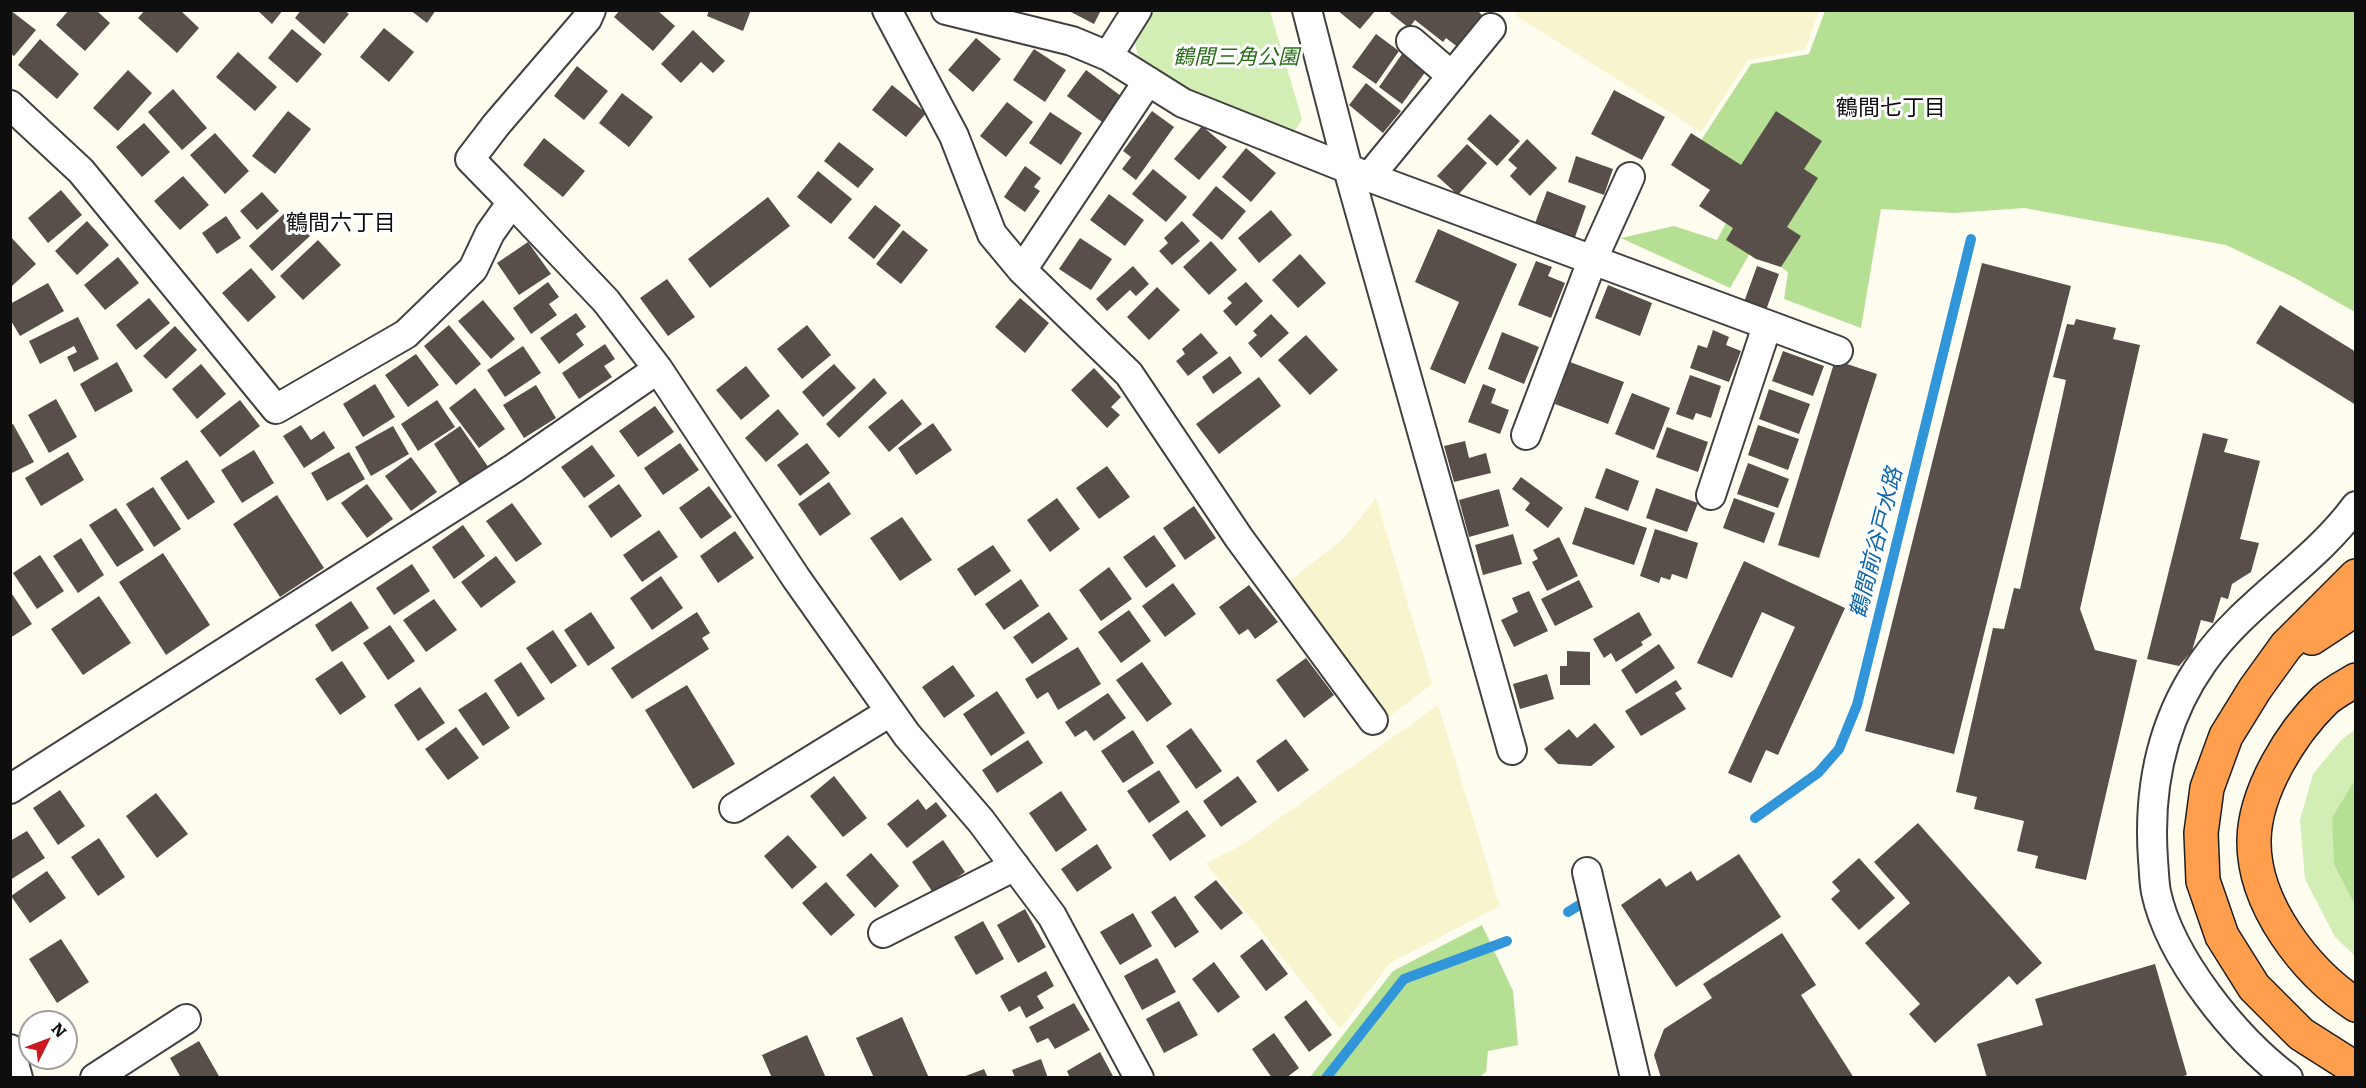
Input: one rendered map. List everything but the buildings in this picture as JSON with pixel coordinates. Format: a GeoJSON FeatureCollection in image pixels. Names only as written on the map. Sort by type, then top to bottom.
{"type":"FeatureCollection","features":[{"type":"Feature","properties":{"kind":"highway"},"geometry":{"type":"LineString","coordinates":[[2355,576],[2286,646],[2255,689],[2226,736],[2207,788],[2201,833],[2203,881],[2222,936],[2254,987],[2301,1034],[2355,1069]]}},
{"type":"Feature","properties":{"kind":"highway"},"geometry":{"type":"LineString","coordinates":[[2255,689],[2306,642],[2355,609]]}},
{"type":"Feature","properties":{"kind":"highway"},"geometry":{"type":"LineString","coordinates":[[2355,680],[2327,699],[2304,723],[2281,756],[2261,802],[2254,839],[2258,873],[2272,915],[2296,948],[2335,992],[2355,1005]]}},
{"type":"Feature","properties":{"kind":"street"},"geometry":{"type":"LineString","coordinates":[[591,10],[470,159],[606,301],[658,369],[796,578],[890,712],[981,821],[1052,916],[1138,1077]]}},
{"type":"Feature","properties":{"kind":"street"},"geometry":{"type":"LineString","coordinates":[[888,10],[954,136],[993,234],[1022,270],[1129,374],[1239,538],[1373,720]]}},
{"type":"Feature","properties":{"kind":"street"},"geometry":{"type":"LineString","coordinates":[[946,10],[1072,41],[1108,56],[1183,103],[1358,173],[1838,351]]}},
{"type":"Feature","properties":{"kind":"street"},"geometry":{"type":"LineString","coordinates":[[1108,56],[1137,10]]}},
{"type":"Feature","properties":{"kind":"street"},"geometry":{"type":"LineString","coordinates":[[1307,10],[1358,173],[1512,750]]}},
{"type":"Feature","properties":{"kind":"street"},"geometry":{"type":"LineString","coordinates":[[1358,173],[1452,76],[1491,28]]}},
{"type":"Feature","properties":{"kind":"street"},"geometry":{"type":"LineString","coordinates":[[1411,41],[1452,76]]}},
{"type":"Feature","properties":{"kind":"street"},"geometry":{"type":"LineString","coordinates":[[1022,270],[1148,81]]}},
{"type":"Feature","properties":{"kind":"street"},"geometry":{"type":"LineString","coordinates":[[10,105],[81,171],[276,409],[406,334],[473,269],[490,233],[512,202]]}},
{"type":"Feature","properties":{"kind":"street"},"geometry":{"type":"LineString","coordinates":[[1526,435],[1592,261],[1630,177]]}},
{"type":"Feature","properties":{"kind":"street"},"geometry":{"type":"LineString","coordinates":[[1711,495],[1767,326]]}},
{"type":"Feature","properties":{"kind":"street"},"geometry":{"type":"LineString","coordinates":[[10,789],[514,468],[658,369]]}},
{"type":"Feature","properties":{"kind":"street"},"geometry":{"type":"LineString","coordinates":[[2288,1077],[2224,1017],[2184,959],[2164,918],[2156,891],[2151,826],[2157,767],[2174,711],[2204,661],[2242,617],[2317,550],[2355,506]]}},
{"type":"Feature","properties":{"kind":"street"},"geometry":{"type":"LineString","coordinates":[[734,808],[890,712]]}},
{"type":"Feature","properties":{"kind":"street"},"geometry":{"type":"LineString","coordinates":[[883,933],[1015,866]]}},
{"type":"Feature","properties":{"kind":"street"},"geometry":{"type":"LineString","coordinates":[[1587,872],[1635,1077]]}},
{"type":"Feature","properties":{"kind":"street"},"geometry":{"type":"LineString","coordinates":[[95,1077],[186,1018]]}},
{"type":"Feature","properties":{"kind":"street"},"geometry":{"type":"LineString","coordinates":[[10,1049],[18,1077]]}},
{"type":"Feature","properties":{"kind":"shaded area"},"geometry":{"type":"Polygon","coordinates":[[[1520,10],[1819,11],[1805,50],[1748,60],[1701,132],[1515,15],[1520,10]]]}},
{"type":"Feature","properties":{"kind":"shaded area"},"geometry":{"type":"Polygon","coordinates":[[[1376,498],[1432,684],[1387,718],[1287,583],[1344,538],[1376,498]]]}},
{"type":"Feature","properties":{"kind":"shaded area"},"geometry":{"type":"Polygon","coordinates":[[[1438,705],[1500,906],[1390,963],[1340,1029],[1206,863],[1242,845],[1438,705]]]}},
{"type":"Feature","properties":{"kind":"green space","name":"鶴間三角公園"},"geometry":{"type":"Polygon","coordinates":[[[1152,11],[1270,11],[1302,119],[1294,132],[1189,90],[1139,58],[1134,41],[1152,11]]]}},
{"type":"Feature","properties":{"kind":"green space"},"geometry":{"type":"Polygon","coordinates":[[[1825,11],[2355,11],[2355,312],[2295,278],[2226,245],[2024,208],[1954,213],[1881,209],[1861,328],[1784,299],[1788,272],[1753,248],[1730,288],[1621,238],[1674,226],[1717,240],[1736,204],[1736,174],[1696,148],[1751,64],[1809,54],[1825,11]]]}},
{"type":"Feature","properties":{"kind":"green space"},"geometry":{"type":"Polygon","coordinates":[[[2355,730],[2355,956],[2335,937],[2305,879],[2300,820],[2313,774],[2342,739],[2355,730]]]}},
{"type":"Feature","properties":{"kind":"green space"},"geometry":{"type":"Polygon","coordinates":[[[2355,780],[2355,905],[2334,864],[2332,818],[2355,780]]]}},
{"type":"Feature","properties":{"kind":"green space"},"geometry":{"type":"Polygon","coordinates":[[[1482,925],[1513,991],[1518,1045],[1488,1051],[1486,1072],[1480,1077],[1310,1077],[1393,971],[1482,925]]]}},
{"type":"Feature","properties":{"kind":"waterway","name":"鶴間前谷戸水路"},"geometry":{"type":"LineString","coordinates":[[1755,818],[1818,773],[1839,749],[1857,705],[1971,239]]}},
{"type":"Feature","properties":{"kind":"waterway","name":"鶴間前谷戸水路"},"geometry":{"type":"LineString","coordinates":[[1568,912],[1581,904]]}},
{"type":"Feature","properties":{"kind":"waterway","name":"鶴間前谷戸水路"},"geometry":{"type":"LineString","coordinates":[[1326,1078],[1404,979],[1507,941]]}},
{"type":"Feature","properties":{"kind":"district","name":"鶴間七丁目"},"geometry":{"type":"Point","coordinates":[1891,109]}},
{"type":"Feature","properties":{"kind":"district","name":"鶴間六丁目"},"geometry":{"type":"Point","coordinates":[341,224]}}]}
